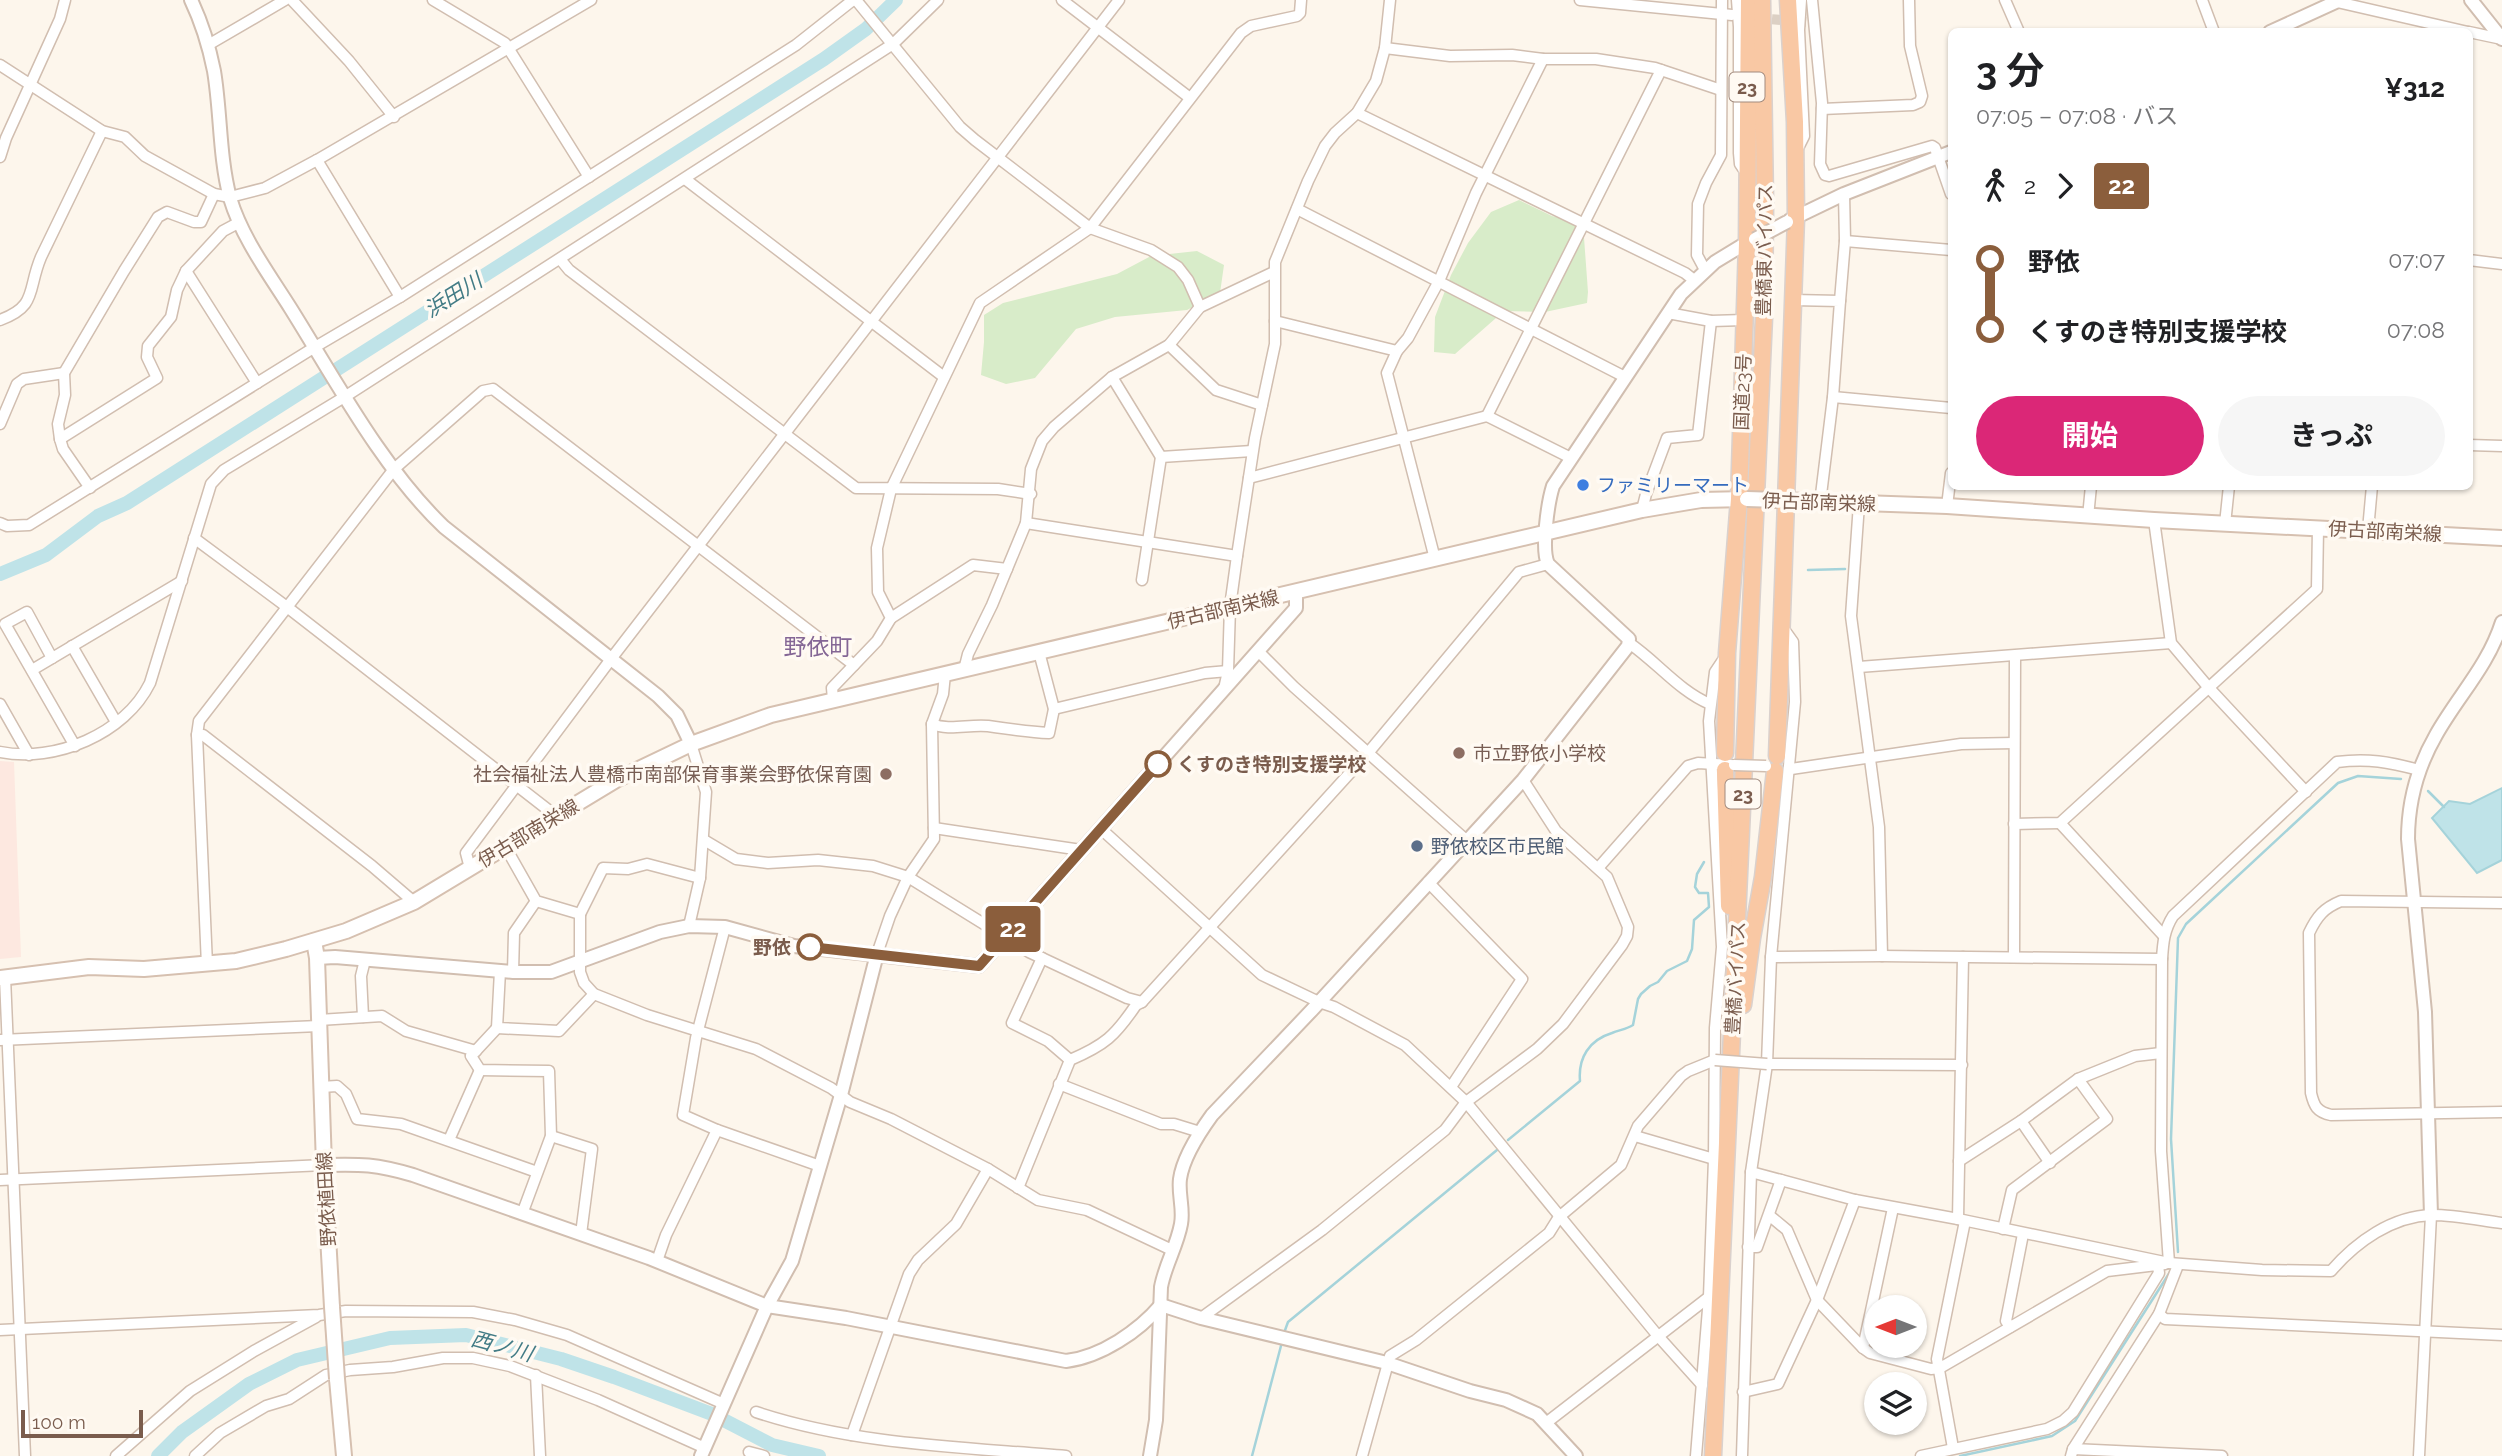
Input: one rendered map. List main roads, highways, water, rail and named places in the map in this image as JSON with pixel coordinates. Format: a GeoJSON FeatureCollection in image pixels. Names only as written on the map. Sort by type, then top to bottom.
{"type":"FeatureCollection","features":[{"type":"Feature","properties":{"kind":"highway","name":"国道23号"},"geometry":{"type":"LineString","coordinates":[[1747,500],[1744,320],[1751,241],[1746,173],[1749,0]]}},
{"type":"Feature","properties":{"kind":"highway","name":"豊橋東バイパス"},"geometry":{"type":"LineString","coordinates":[[1747,500],[1765,203],[1762,0]]}},
{"type":"Feature","properties":{"kind":"highway","name":"23"},"geometry":{"type":"LineString","coordinates":[[1730,1086],[1740,1047],[1750,951],[1780,766],[1782,500],[1793,300],[1791,220],[1795,109],[1788,0]]}},
{"type":"Feature","properties":{"kind":"highway","name":"23"},"geometry":{"type":"LineString","coordinates":[[1733,1024],[1724,763],[1727,653],[1747,500]]}},
{"type":"Feature","properties":{"kind":"highway","name":"豊橋バイパス"},"geometry":{"type":"LineString","coordinates":[[1713,1456],[1733,1024],[1747,500]]}},
{"type":"Feature","properties":{"kind":"main road","name":"伊古部南栄線"},"geometry":{"type":"LineString","coordinates":[[2,978],[89,967],[145,969],[207,965],[314,942],[414,902],[617,780],[691,744],[771,715],[1680,503],[1782,500],[1947,506],[2088,517],[2502,538]]}},
{"type":"Feature","properties":{"kind":"main road","name":"野依植田線"},"geometry":{"type":"LineString","coordinates":[[314,942],[317,958],[332,1307],[344,1456]]}},
{"type":"Feature","properties":{"kind":"water"},"geometry":{"type":"Polygon","coordinates":[[[2502,788],[2502,860],[2477,873],[2432,818],[2449,801],[2470,804],[2502,788]]]}},
{"type":"Feature","properties":{"kind":"waterway","name":"浜田川"},"geometry":{"type":"LineString","coordinates":[[0,574],[46,555],[98,516],[127,503],[824,59],[866,29],[896,0]]}},
{"type":"Feature","properties":{"kind":"waterway"},"geometry":{"type":"LineString","coordinates":[[1808,570],[1845,569]]}},
{"type":"Feature","properties":{"kind":"waterway"},"geometry":{"type":"LineString","coordinates":[[2178,1252],[2171,1139],[2178,938],[2186,924],[2338,783],[2358,776],[2401,779]]}},
{"type":"Feature","properties":{"kind":"waterway"},"geometry":{"type":"LineString","coordinates":[[2428,791],[2444,807]]}},
{"type":"Feature","properties":{"kind":"waterway"},"geometry":{"type":"LineString","coordinates":[[1508,1140],[1580,1081],[1583,1058],[1591,1045],[1604,1036],[1633,1025],[1641,994],[1658,982],[1667,971],[1687,961],[1692,949],[1694,920],[1709,907],[1708,893],[1699,893],[1695,887],[1697,874],[1704,862]]}},
{"type":"Feature","properties":{"kind":"waterway"},"geometry":{"type":"LineString","coordinates":[[1284,1333],[1288,1322],[1497,1150]]}},
{"type":"Feature","properties":{"kind":"waterway"},"geometry":{"type":"LineString","coordinates":[[1960,1456],[2052,1436],[2075,1421],[2170,1272]]}},
{"type":"Feature","properties":{"kind":"waterway","name":"西ノ川"},"geometry":{"type":"LineString","coordinates":[[158,1456],[182,1432],[249,1384],[297,1360],[390,1338],[466,1335],[561,1359],[614,1377],[712,1414],[772,1445],[819,1456]]}},
{"type":"Feature","properties":{"kind":"waterway"},"geometry":{"type":"LineString","coordinates":[[1252,1456],[1282,1342]]}},
{"type":"Feature","properties":{"kind":"tunnel"},"geometry":{"type":"LineString","coordinates":[[1757,18],[1806,22]]}},
{"type":"Feature","properties":{"kind":"place","name":"ファミリーマート"},"geometry":{"type":"Point","coordinates":[1583,485]}},
{"type":"Feature","properties":{"kind":"place","name":"市立野依小学校"},"geometry":{"type":"Point","coordinates":[1459,753]}},
{"type":"Feature","properties":{"kind":"place","name":"くすのき特別支援学校"},"geometry":{"type":"Point","coordinates":[1158,764]}},
{"type":"Feature","properties":{"kind":"place","name":"社会福祉法人豊橋市南部保育事業会野依保育園"},"geometry":{"type":"Point","coordinates":[886,774]}},
{"type":"Feature","properties":{"kind":"place","name":"野依校区市民館"},"geometry":{"type":"Point","coordinates":[1417,846]}},
{"type":"Feature","properties":{"kind":"place","name":"野依"},"geometry":{"type":"Point","coordinates":[810,947]}},
{"type":"Feature","properties":{"kind":"district","name":"野依町"},"geometry":{"type":"Point","coordinates":[818,646]}}]}
